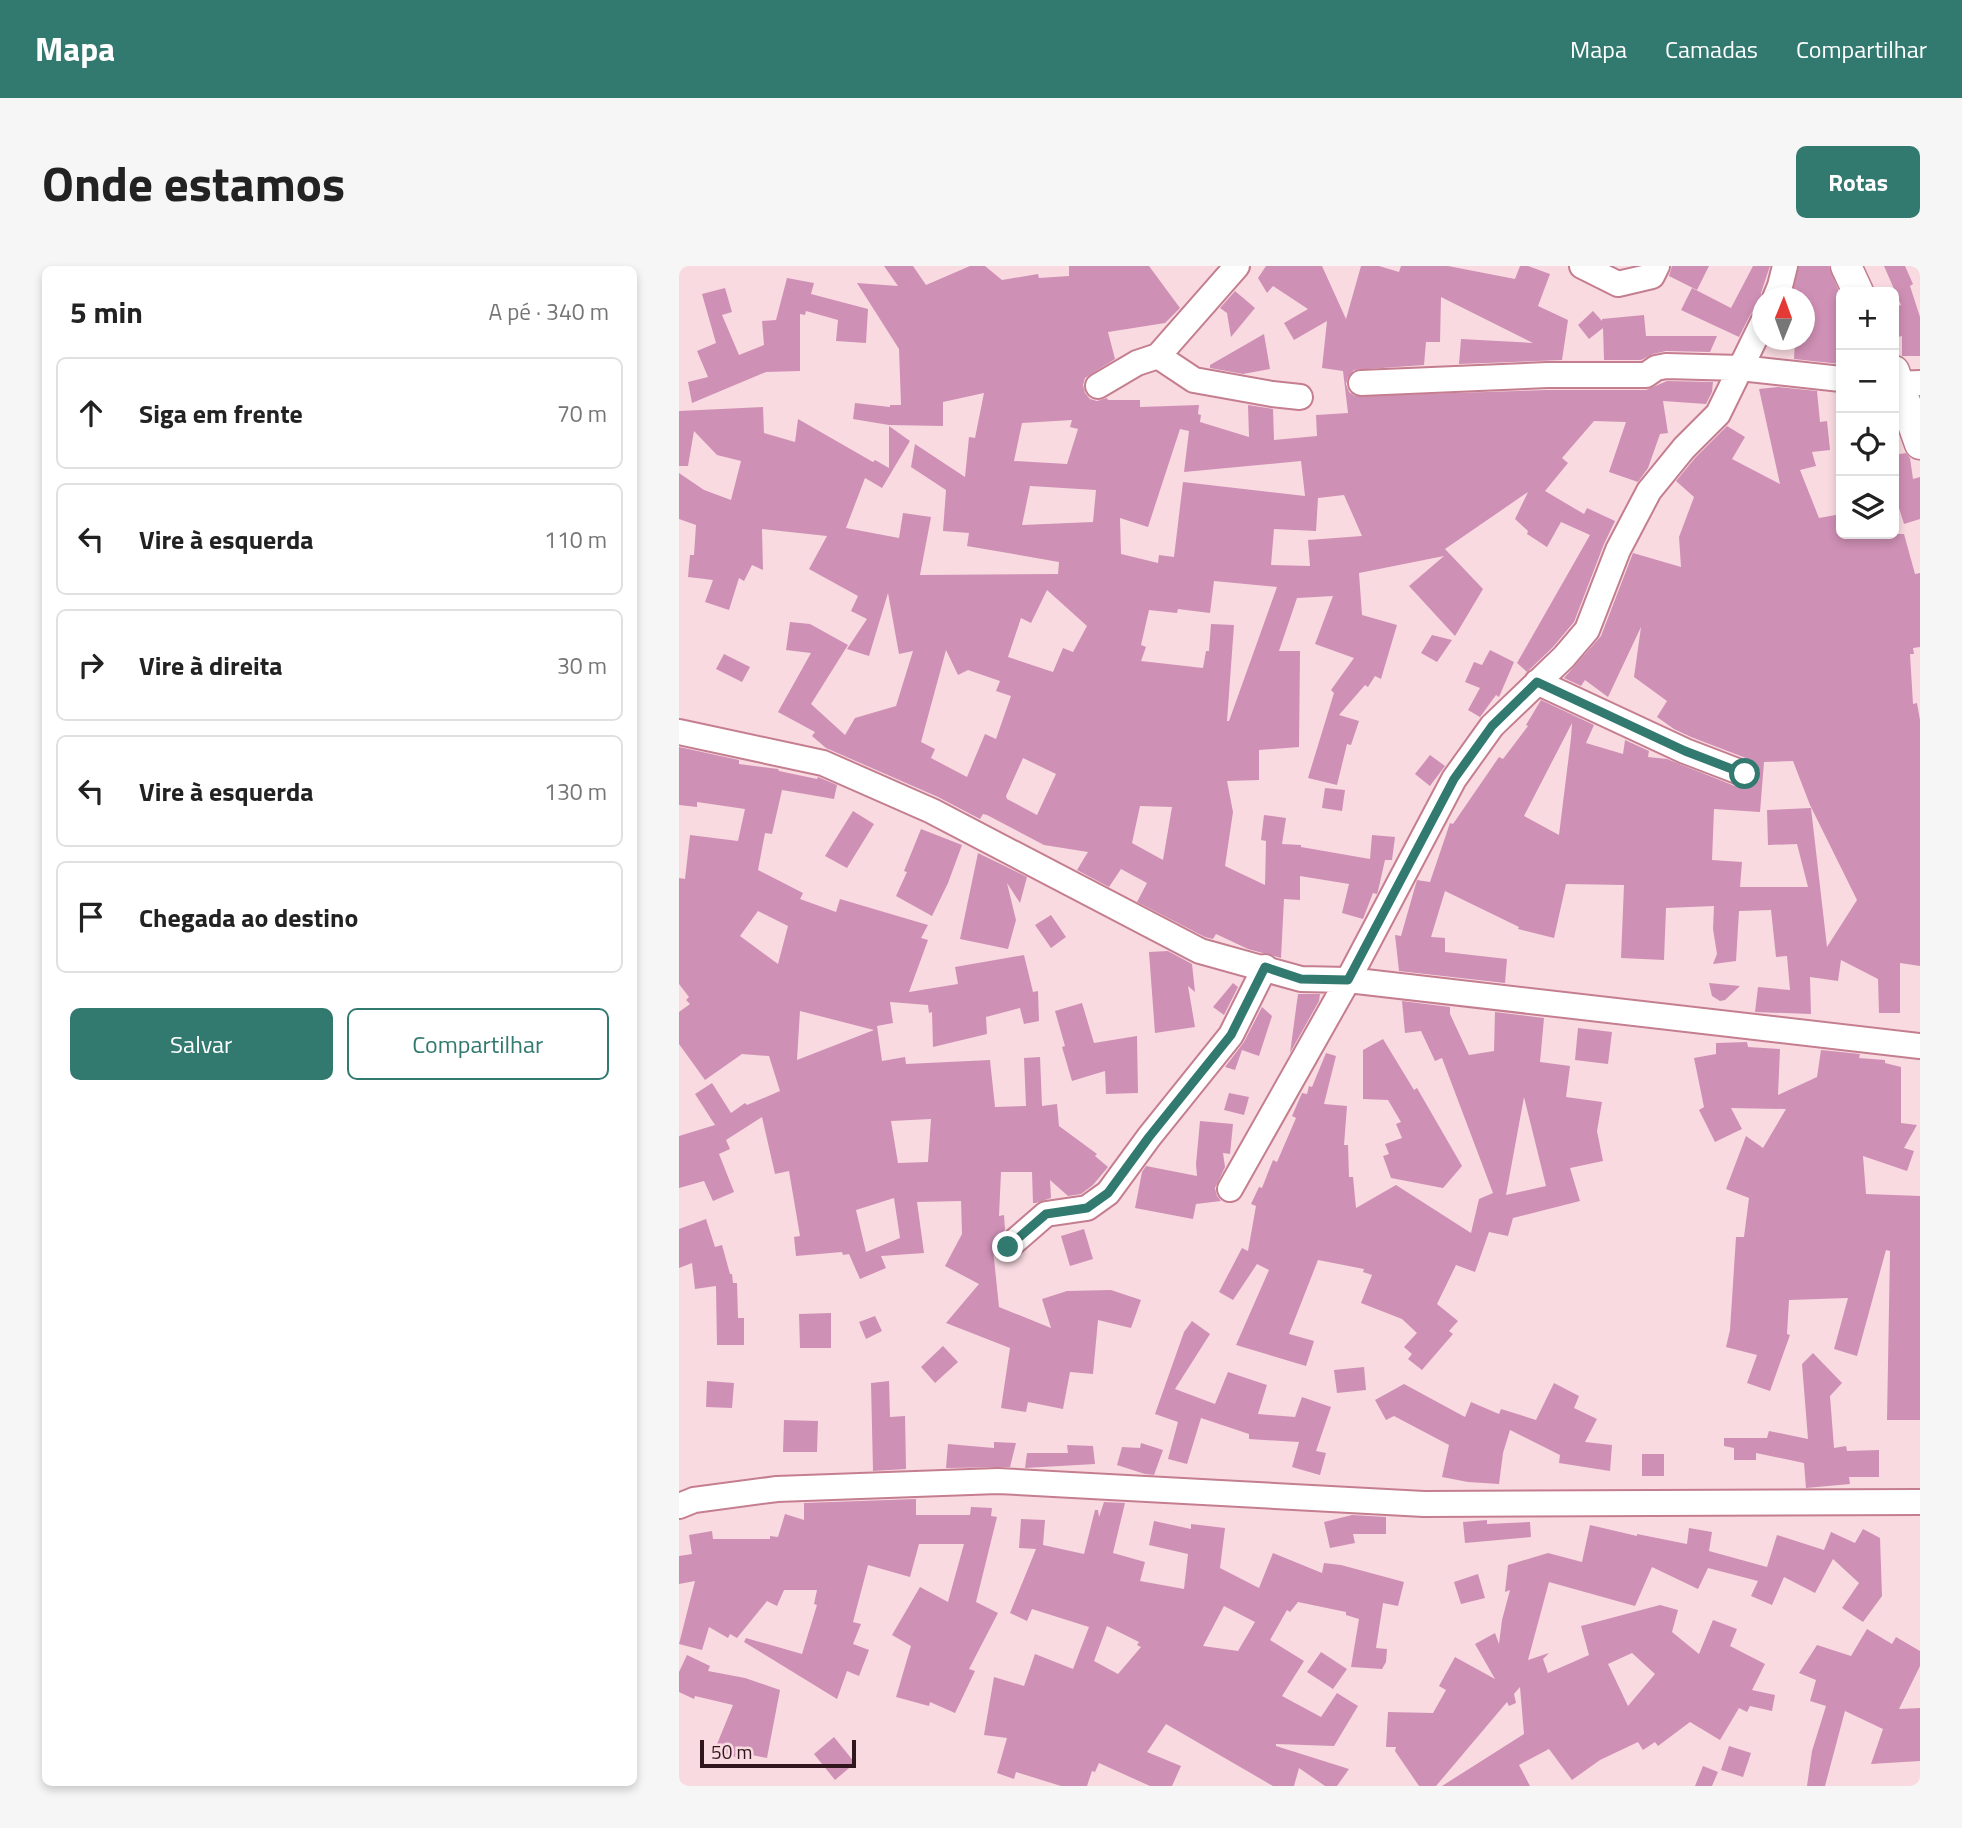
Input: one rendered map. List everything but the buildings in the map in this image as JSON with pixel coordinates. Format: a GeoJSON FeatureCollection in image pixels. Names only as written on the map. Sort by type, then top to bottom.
{"type":"FeatureCollection","features":[{"type":"Feature","properties":{"kind":"street"},"geometry":{"type":"LineString","coordinates":[[1098,386],[1136,363],[1158,356],[1237,266]]}},
{"type":"Feature","properties":{"kind":"street"},"geometry":{"type":"LineString","coordinates":[[1582,266],[1618,284],[1652,276],[1657,266]]}},
{"type":"Feature","properties":{"kind":"street"},"geometry":{"type":"LineString","coordinates":[[1780,287],[1785,266]]}},
{"type":"Feature","properties":{"kind":"street"},"geometry":{"type":"LineString","coordinates":[[1846,266],[1856,287]]}},
{"type":"Feature","properties":{"kind":"street"},"geometry":{"type":"LineString","coordinates":[[1230,1189],[1348,980],[1454,779],[1492,726],[1564,657],[1587,630],[1618,551],[1649,491],[1684,448],[1718,414],[1752,343]]}},
{"type":"Feature","properties":{"kind":"street"},"geometry":{"type":"LineString","coordinates":[[1158,356],[1194,380],[1300,397]]}},
{"type":"Feature","properties":{"kind":"street"},"geometry":{"type":"LineString","coordinates":[[1361,383],[1547,375],[1646,375],[1666,366],[1740,368],[1836,378]]}},
{"type":"Feature","properties":{"kind":"street"},"geometry":{"type":"LineString","coordinates":[[1902,381],[1920,444]]}},
{"type":"Feature","properties":{"kind":"street"},"geometry":{"type":"LineString","coordinates":[[1537,682],[1685,751],[1745,774]]}},
{"type":"Feature","properties":{"kind":"street"},"geometry":{"type":"LineString","coordinates":[[679,732],[823,763],[932,811],[1200,951],[1301,979],[1348,980],[1920,1046]]}},
{"type":"Feature","properties":{"kind":"street"},"geometry":{"type":"LineString","coordinates":[[1008,1247],[1046,1214],[1087,1208],[1108,1193],[1231,1035],[1265,967]]}},
{"type":"Feature","properties":{"kind":"street"},"geometry":{"type":"LineString","coordinates":[[679,1506],[694,1500],[777,1489],[998,1481],[1424,1504],[1920,1502]]}},
{"type":"Feature","properties":{"kind":"route"},"geometry":{"type":"LineString","coordinates":[[1008,1247],[1046,1214],[1087,1208],[1108,1193],[1231,1035],[1265,967],[1301,979],[1348,980],[1454,779],[1492,726],[1537,682],[1685,751],[1745,774]]}}]}
